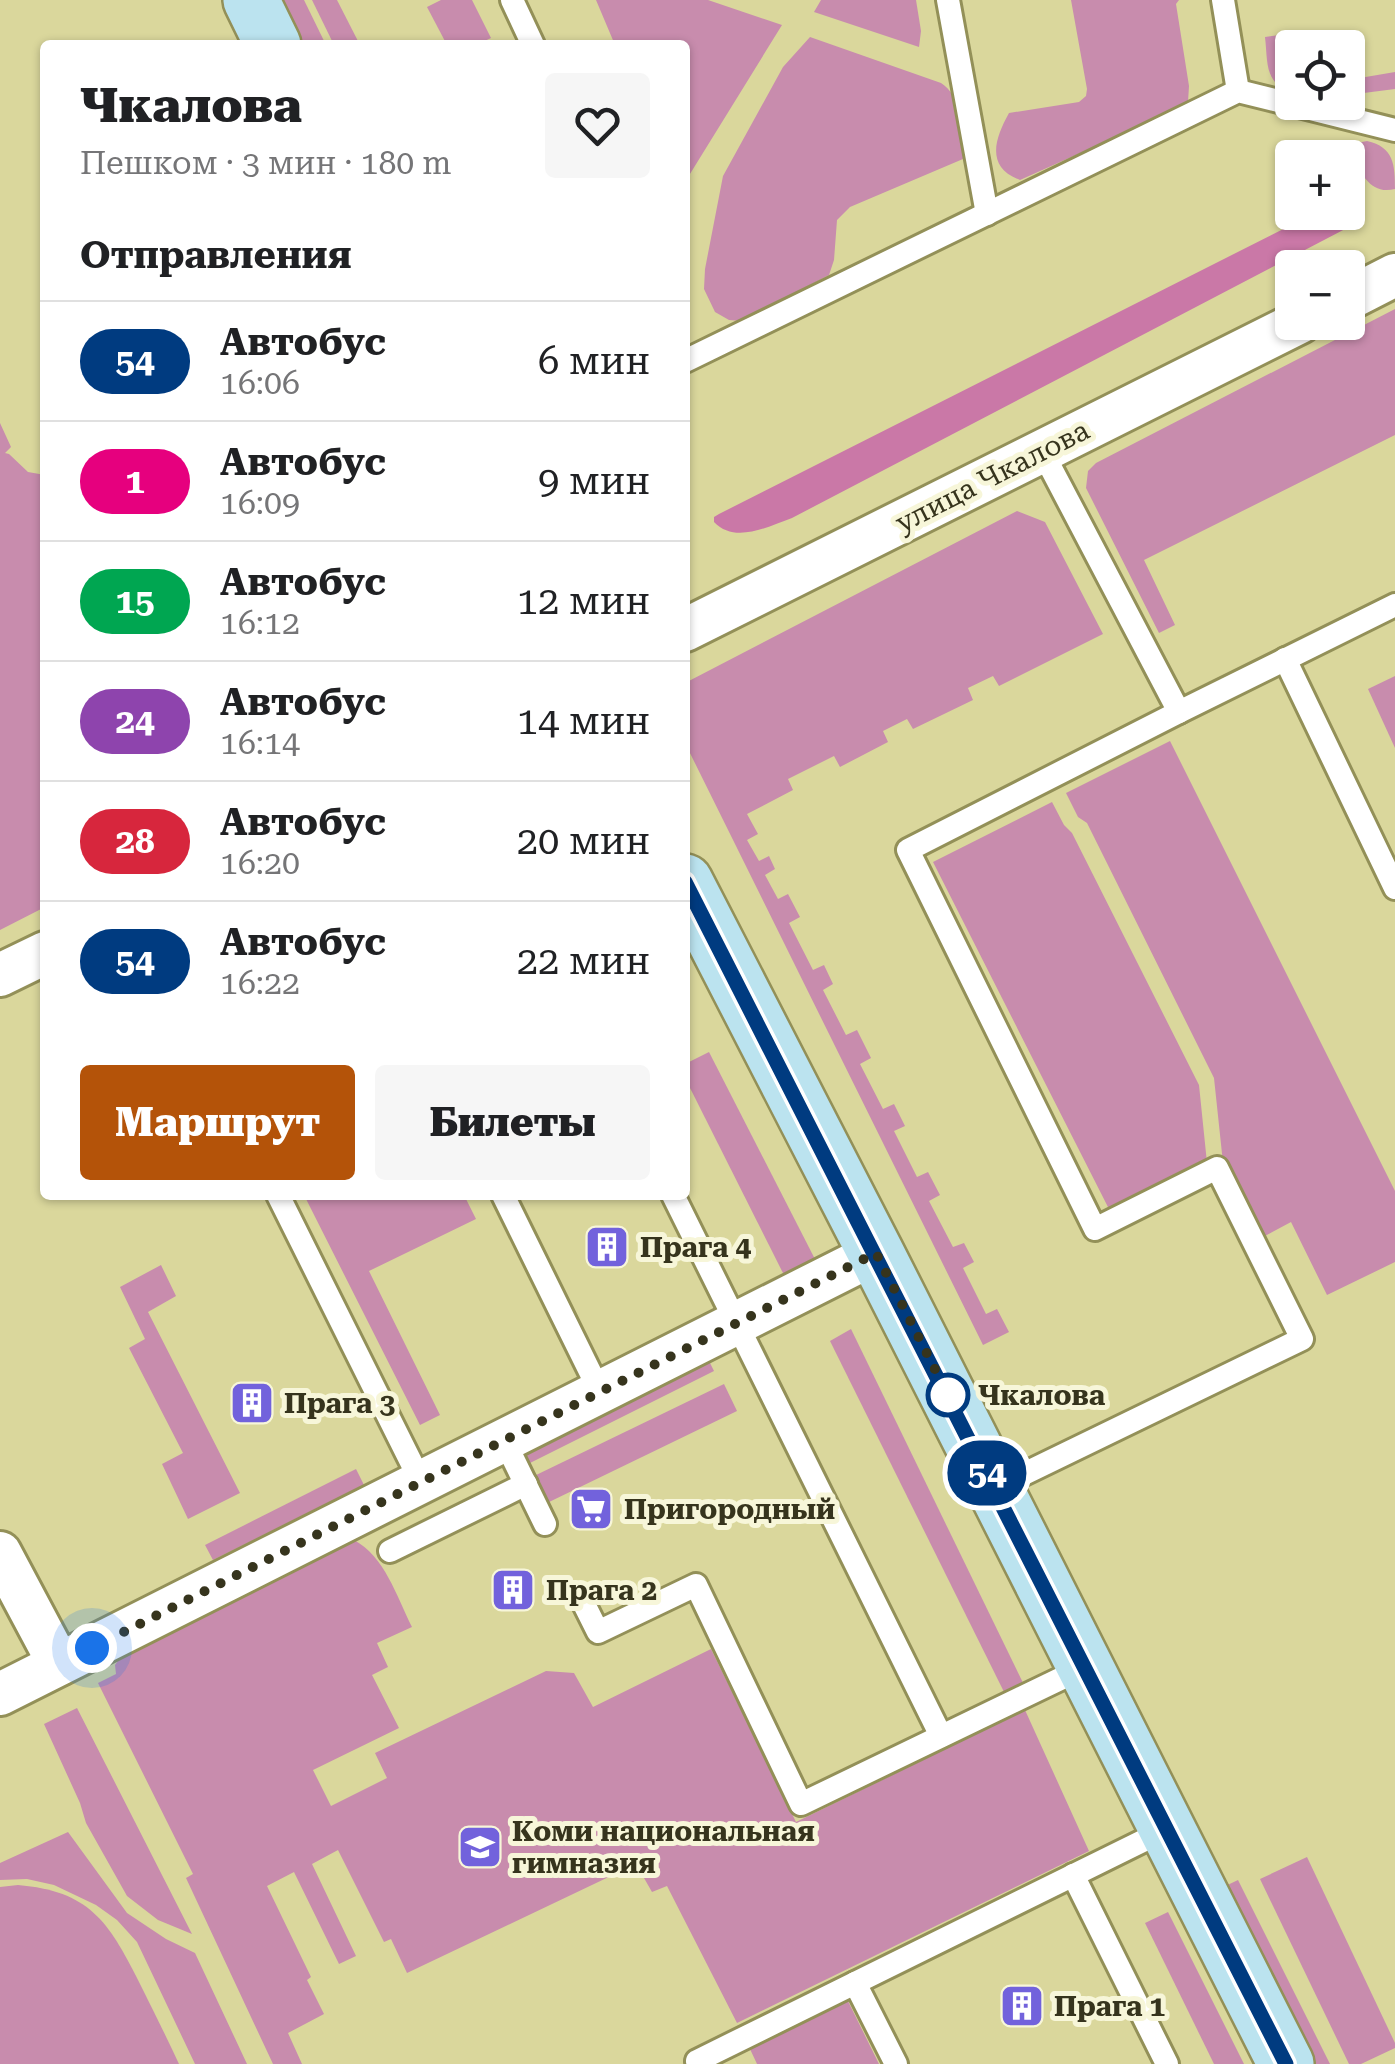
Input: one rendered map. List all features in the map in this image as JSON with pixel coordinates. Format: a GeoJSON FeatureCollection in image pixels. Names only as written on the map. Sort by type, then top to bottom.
{"type":"FeatureCollection","features":[{"type":"Feature","properties":{"kind":"street"},"geometry":{"type":"LineString","coordinates":[[251,0],[271,40]]}},
{"type":"Feature","properties":{"kind":"street"},"geometry":{"type":"LineString","coordinates":[[1365,290],[1395,275]]}},
{"type":"Feature","properties":{"kind":"street","name":"улица Чкалова"},"geometry":{"type":"LineString","coordinates":[[690,627],[1275,334]]}},
{"type":"Feature","properties":{"kind":"street"},"geometry":{"type":"LineString","coordinates":[[690,892],[1286,2064]]}},
{"type":"Feature","properties":{"kind":"street"},"geometry":{"type":"LineString","coordinates":[[0,976],[40,955]]}},
{"type":"Feature","properties":{"kind":"street"},"geometry":{"type":"LineString","coordinates":[[0,1694],[876,1253]]}},
{"type":"Feature","properties":{"kind":"street"},"geometry":{"type":"LineString","coordinates":[[0,1553],[59,1664]]}},
{"type":"Feature","properties":{"kind":"lane"},"geometry":{"type":"LineString","coordinates":[[512,0],[531,40]]}},
{"type":"Feature","properties":{"kind":"lane"},"geometry":{"type":"LineString","coordinates":[[948,0],[987,214]]}},
{"type":"Feature","properties":{"kind":"lane"},"geometry":{"type":"LineString","coordinates":[[1223,0],[1238,91]]}},
{"type":"Feature","properties":{"kind":"lane"},"geometry":{"type":"LineString","coordinates":[[690,360],[1238,91],[1395,130]]}},
{"type":"Feature","properties":{"kind":"lane"},"geometry":{"type":"LineString","coordinates":[[1042,451],[1179,712]]}},
{"type":"Feature","properties":{"kind":"lane"},"geometry":{"type":"LineString","coordinates":[[994,1488],[1302,1339],[1217,1168],[1095,1228],[908,850],[1395,605]]}},
{"type":"Feature","properties":{"kind":"lane"},"geometry":{"type":"LineString","coordinates":[[1285,659],[1395,888]]}},
{"type":"Feature","properties":{"kind":"lane"},"geometry":{"type":"LineString","coordinates":[[280,1200],[421,1482]]}},
{"type":"Feature","properties":{"kind":"lane"},"geometry":{"type":"LineString","coordinates":[[505,1200],[600,1392]]}},
{"type":"Feature","properties":{"kind":"lane"},"geometry":{"type":"LineString","coordinates":[[675,1200],[941,1736]]}},
{"type":"Feature","properties":{"kind":"lane"},"geometry":{"type":"LineString","coordinates":[[504,1440],[545,1524]]}},
{"type":"Feature","properties":{"kind":"lane"},"geometry":{"type":"LineString","coordinates":[[390,1551],[526,1484]]}},
{"type":"Feature","properties":{"kind":"lane"},"geometry":{"type":"LineString","coordinates":[[581,1598],[598,1632],[696,1585],[801,1804],[1085,1667]]}},
{"type":"Feature","properties":{"kind":"lane"},"geometry":{"type":"LineString","coordinates":[[699,2064],[698,2061],[1167,1828]]}},
{"type":"Feature","properties":{"kind":"lane"},"geometry":{"type":"LineString","coordinates":[[1072,1875],[1167,2064]]}},
{"type":"Feature","properties":{"kind":"lane"},"geometry":{"type":"LineString","coordinates":[[855,1984],[896,2064]]}},
{"type":"Feature","properties":{"kind":"shaded area"},"geometry":{"type":"Polygon","coordinates":[[[281,0],[304,0],[324,40],[301,40],[281,0]]]}},
{"type":"Feature","properties":{"kind":"shaded area"},"geometry":{"type":"Polygon","coordinates":[[[312,0],[337,0],[357,40],[332,40],[312,0]]]}},
{"type":"Feature","properties":{"kind":"shaded area"},"geometry":{"type":"Polygon","coordinates":[[[441,0],[472,0],[491,38],[444,40],[427,7],[441,0]]]}},
{"type":"Feature","properties":{"kind":"shaded area"},"geometry":{"type":"Polygon","coordinates":[[[596,0],[708,0],[782,25],[690,174],[690,40],[613,40],[596,0]]]}},
{"type":"Feature","properties":{"kind":"shaded area"},"geometry":{"type":"Polygon","coordinates":[[[821,0],[916,0],[921,31],[919,47],[814,12],[821,0]]]}},
{"type":"Feature","properties":{"kind":"shaded area"},"geometry":{"type":"Polygon","coordinates":[[[1071,0],[1179,0],[1176,4],[1188,102],[1020,180],[1002,168],[996,152],[1009,113],[1079,102],[1086,96],[1071,0]]]}},
{"type":"Feature","properties":{"kind":"shaded area"},"geometry":{"type":"Polygon","coordinates":[[[1275,36],[1275,82],[1267,63],[1265,37],[1275,36]]]}},
{"type":"Feature","properties":{"kind":"shaded area"},"geometry":{"type":"Polygon","coordinates":[[[810,37],[941,83],[958,107],[963,159],[850,207],[837,220],[829,275],[741,321],[729,320],[715,312],[704,289],[723,176],[783,67],[810,37]]]}},
{"type":"Feature","properties":{"kind":"shaded area"},"geometry":{"type":"Polygon","coordinates":[[[1395,72],[1395,89],[1365,93],[1365,77],[1395,72]]]}},
{"type":"Feature","properties":{"kind":"shaded area"},"geometry":{"type":"Polygon","coordinates":[[[1365,141],[1388,152],[1395,189],[1380,189],[1365,178],[1365,141]]]}},
{"type":"Feature","properties":{"kind":"shaded area"},"geometry":{"type":"Polygon","coordinates":[[[1281,230],[1343,230],[1305,250],[1275,250],[1275,266],[792,518],[741,533],[722,529],[714,522],[719,514],[1281,230]]]}},
{"type":"Feature","properties":{"kind":"shaded area"},"geometry":{"type":"Polygon","coordinates":[[[1395,309],[1395,435],[1144,560],[1175,625],[1159,633],[1086,488],[1088,471],[1096,463],[1335,340],[1365,340],[1365,324],[1395,309]]]}},
{"type":"Feature","properties":{"kind":"shaded area"},"geometry":{"type":"Polygon","coordinates":[[[0,423],[11,447],[5,453],[28,472],[40,474],[40,910],[0,930],[0,423]]]}},
{"type":"Feature","properties":{"kind":"shaded area"},"geometry":{"type":"Polygon","coordinates":[[[1017,511],[1045,522],[1103,634],[999,686],[993,676],[968,688],[973,700],[913,729],[907,719],[883,731],[888,742],[840,767],[834,756],[788,779],[793,790],[747,814],[758,834],[747,840],[759,861],[769,856],[775,869],[765,875],[778,899],[788,894],[800,917],[789,923],[813,970],[824,965],[833,984],[823,990],[846,1035],[857,1030],[871,1058],[860,1064],[883,1109],[894,1104],[905,1126],[894,1131],[917,1177],[928,1172],[940,1195],[929,1201],[953,1247],[964,1243],[974,1262],[963,1268],[986,1314],[997,1309],[1009,1332],[983,1345],[690,753],[690,680],[1017,511]]]}},
{"type":"Feature","properties":{"kind":"shaded area"},"geometry":{"type":"Polygon","coordinates":[[[1395,676],[1395,748],[1368,689],[1395,676]]]}},
{"type":"Feature","properties":{"kind":"shaded area"},"geometry":{"type":"Polygon","coordinates":[[[1170,741],[1395,1191],[1395,1262],[1327,1295],[1291,1222],[1261,1238],[1223,1163],[1214,1078],[1087,823],[1078,817],[1066,793],[1170,741]]]}},
{"type":"Feature","properties":{"kind":"shaded area"},"geometry":{"type":"Polygon","coordinates":[[[1052,802],[1072,833],[1199,1085],[1207,1163],[1110,1211],[933,862],[1052,802]]]}},
{"type":"Feature","properties":{"kind":"shaded area"},"geometry":{"type":"Polygon","coordinates":[[[709,1052],[819,1267],[788,1283],[690,1088],[690,1062],[709,1052]]]}},
{"type":"Feature","properties":{"kind":"shaded area"},"geometry":{"type":"Polygon","coordinates":[[[307,1200],[466,1200],[476,1219],[369,1271],[440,1415],[420,1425],[307,1200]]]}},
{"type":"Feature","properties":{"kind":"shaded area"},"geometry":{"type":"Polygon","coordinates":[[[161,1265],[176,1296],[148,1312],[240,1493],[188,1519],[162,1464],[183,1453],[129,1348],[145,1339],[120,1287],[161,1265]]]}},
{"type":"Feature","properties":{"kind":"shaded area"},"geometry":{"type":"Polygon","coordinates":[[[851,1329],[1026,1689],[1007,1698],[830,1341],[851,1329]]]}},
{"type":"Feature","properties":{"kind":"shaded area"},"geometry":{"type":"Polygon","coordinates":[[[705,1353],[714,1371],[526,1465],[516,1445],[705,1353]]]}},
{"type":"Feature","properties":{"kind":"shaded area"},"geometry":{"type":"Polygon","coordinates":[[[724,1384],[737,1411],[545,1504],[532,1477],[724,1384]]]}},
{"type":"Feature","properties":{"kind":"shaded area"},"geometry":{"type":"Polygon","coordinates":[[[356,1469],[364,1485],[213,1560],[205,1545],[356,1469]]]}},
{"type":"Feature","properties":{"kind":"shaded area"},"geometry":{"type":"Polygon","coordinates":[[[354,1540],[382,1567],[412,1627],[377,1643],[388,1667],[372,1675],[399,1728],[313,1770],[331,1806],[387,1778],[375,1753],[546,1671],[574,1673],[593,1707],[711,1649],[796,1822],[1025,1710],[1089,1851],[737,2023],[667,1886],[652,1892],[636,1864],[407,1973],[391,1939],[384,1942],[338,1850],[312,1864],[356,1956],[339,1964],[294,1872],[267,1886],[311,1977],[307,1980],[324,2014],[288,2033],[302,2064],[273,2064],[186,1878],[193,1874],[98,1683],[116,1674],[115,1665],[123,1654],[354,1540]]]}},
{"type":"Feature","properties":{"kind":"shaded area"},"geometry":{"type":"Polygon","coordinates":[[[77,1708],[192,1934],[158,1920],[127,1896],[86,1823],[44,1724],[77,1708]]]}},
{"type":"Feature","properties":{"kind":"shaded area"},"geometry":{"type":"Polygon","coordinates":[[[68,1832],[127,1913],[195,1953],[247,2064],[195,2064],[137,1942],[117,1920],[54,1885],[27,1879],[0,1880],[0,1863],[68,1832]]]}},
{"type":"Feature","properties":{"kind":"shaded area"},"geometry":{"type":"Polygon","coordinates":[[[1307,1857],[1395,2043],[1395,2048],[1361,2064],[1349,2064],[1260,1879],[1307,1857]]]}},
{"type":"Feature","properties":{"kind":"shaded area"},"geometry":{"type":"Polygon","coordinates":[[[1238,1880],[1330,2064],[1304,2064],[1217,1890],[1238,1880]]]}},
{"type":"Feature","properties":{"kind":"shaded area"},"geometry":{"type":"Polygon","coordinates":[[[18,1885],[62,1894],[79,1902],[106,1926],[127,1959],[179,2064],[0,2064],[0,1887],[18,1885]]]}},
{"type":"Feature","properties":{"kind":"shaded area"},"geometry":{"type":"Polygon","coordinates":[[[1168,1912],[1244,2064],[1214,2064],[1145,1923],[1168,1912]]]}},
{"type":"Feature","properties":{"kind":"shaded area"},"geometry":{"type":"Polygon","coordinates":[[[847,1999],[879,2064],[757,2064],[750,2049],[847,1999]]]}},
{"type":"Feature","properties":{"kind":"bus line","name":"54"},"geometry":{"type":"LineString","coordinates":[[690,892],[1286,2064]]}},
{"type":"Feature","properties":{"kind":"place","name":"Прага 4"},"geometry":{"type":"Point","coordinates":[607,1247]}},
{"type":"Feature","properties":{"kind":"place","name":"Чкалова"},"geometry":{"type":"Point","coordinates":[948,1395]}},
{"type":"Feature","properties":{"kind":"place","name":"Прага 3"},"geometry":{"type":"Point","coordinates":[252,1403]}},
{"type":"Feature","properties":{"kind":"place","name":"Пригородный"},"geometry":{"type":"Point","coordinates":[591,1509]}},
{"type":"Feature","properties":{"kind":"place","name":"Прага 2"},"geometry":{"type":"Point","coordinates":[513,1590]}},
{"type":"Feature","properties":{"kind":"place","name":"Коми национальная гимназия"},"geometry":{"type":"Point","coordinates":[480,1847]}},
{"type":"Feature","properties":{"kind":"place","name":"Прага 1"},"geometry":{"type":"Point","coordinates":[1022,2006]}},
{"type":"Feature","properties":{"kind":"route"},"geometry":{"type":"LineString","coordinates":[[92,1648],[876,1253],[948,1395]]}}]}
